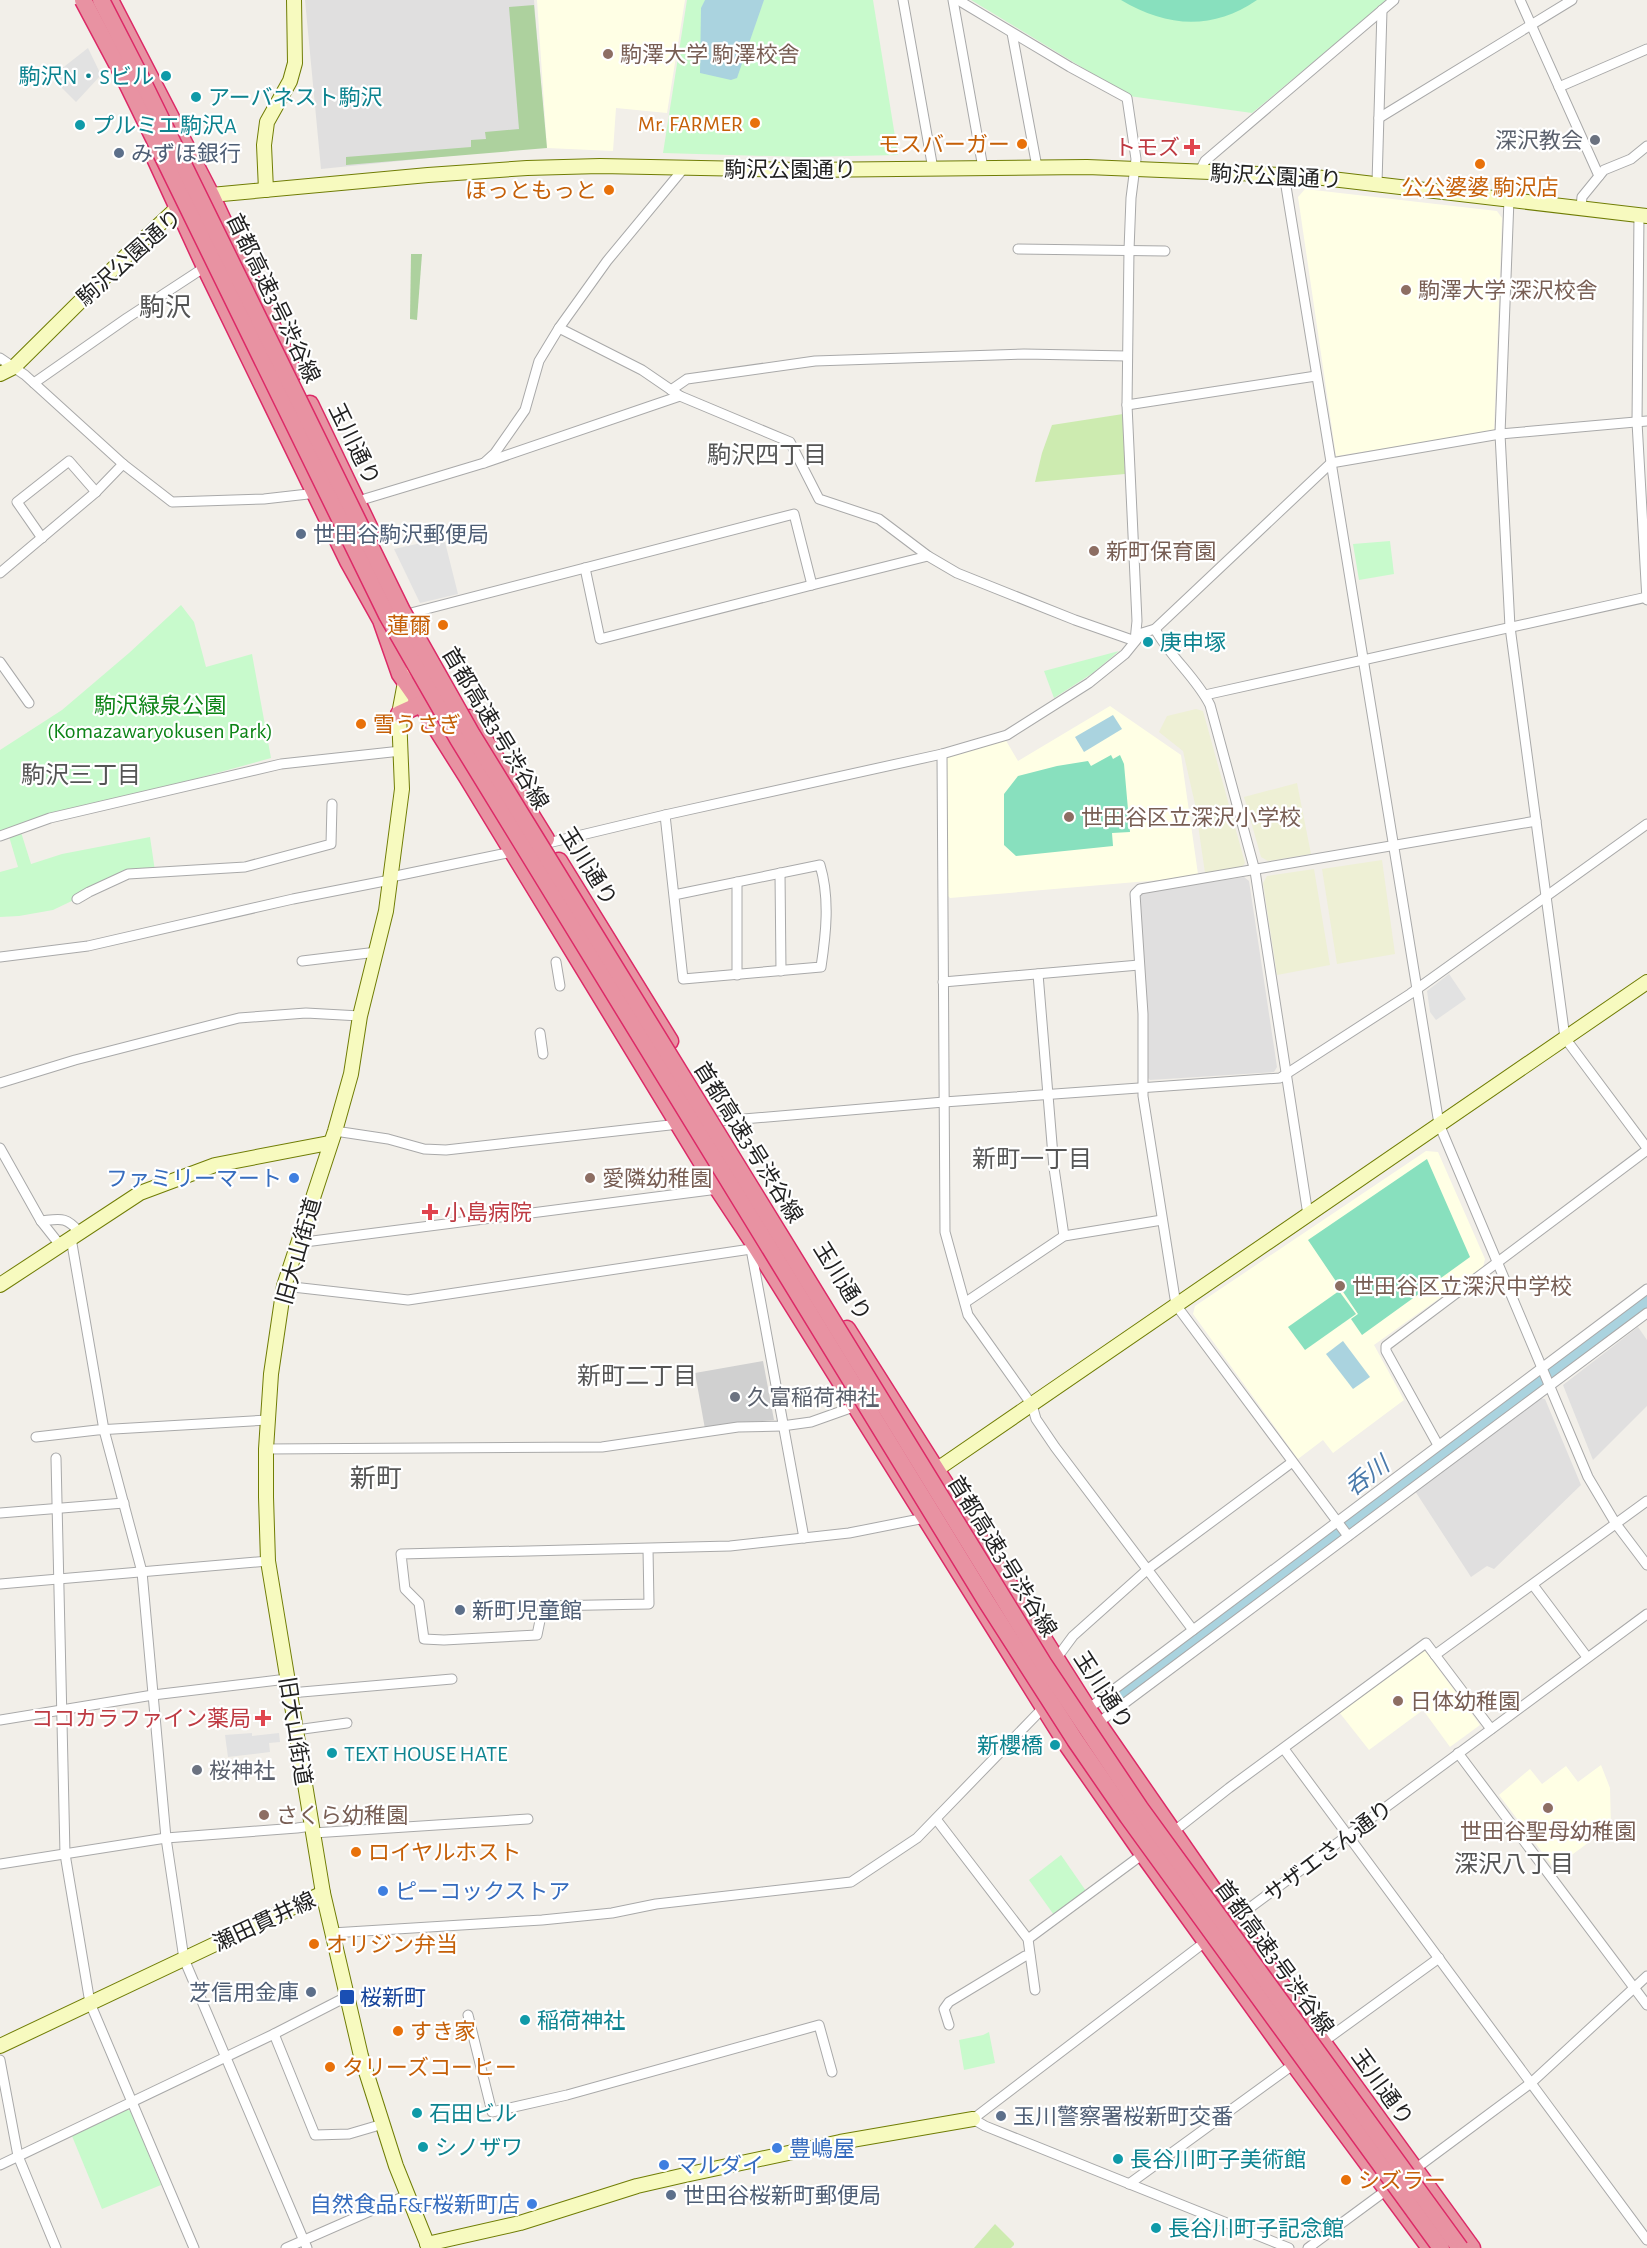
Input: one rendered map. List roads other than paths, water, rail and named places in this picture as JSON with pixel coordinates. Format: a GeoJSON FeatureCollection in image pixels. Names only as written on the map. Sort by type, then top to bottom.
{"type":"FeatureCollection","features":[{"type":"Feature","properties":{"kind":"highway"},"geometry":{"type":"LineString","coordinates":[[75,0],[118,78],[205,267],[317,493],[348,561],[381,620],[400,674],[421,704],[752,1245],[856,1406],[1043,1708],[1205,1941],[1430,2248]]}},
{"type":"Feature","properties":{"kind":"highway","name":"首都高速3号渋谷線"},"geometry":{"type":"LineString","coordinates":[[83,0],[124,77],[387,615],[421,678],[986,1602],[1075,1740],[1162,1864],[1442,2248]]}},
{"type":"Feature","properties":{"kind":"highway","name":"首都高速3号渋谷線"},"geometry":{"type":"LineString","coordinates":[[101,0],[144,82],[402,611],[471,733],[1043,1663],[1146,1817],[1460,2248]]}},
{"type":"Feature","properties":{"kind":"highway","name":"玉川通り"},"geometry":{"type":"LineString","coordinates":[[110,0],[211,195],[292,368],[358,501],[407,614],[638,987],[776,1216],[1093,1716],[1234,1920],[1472,2248]]}},
{"type":"Feature","properties":{"kind":"highway"},"geometry":{"type":"LineString","coordinates":[[399,714],[421,704]]}},
{"type":"Feature","properties":{"kind":"street"},"geometry":{"type":"LineString","coordinates":[[266,190],[264,145],[267,122],[290,81],[295,63],[294,0]]}},
{"type":"Feature","properties":{"kind":"street"},"geometry":{"type":"LineString","coordinates":[[903,0],[933,169]]}},
{"type":"Feature","properties":{"kind":"street"},"geometry":{"type":"LineString","coordinates":[[953,0],[983,168]]}},
{"type":"Feature","properties":{"kind":"street"},"geometry":{"type":"LineString","coordinates":[[958,0],[1126,98],[1136,159],[1129,250],[1127,356],[1136,641]]}},
{"type":"Feature","properties":{"kind":"street"},"geometry":{"type":"LineString","coordinates":[[1200,171],[1205,160],[1394,0]]}},
{"type":"Feature","properties":{"kind":"street"},"geometry":{"type":"LineString","coordinates":[[1520,0],[1599,176]]}},
{"type":"Feature","properties":{"kind":"street"},"geometry":{"type":"LineString","coordinates":[[1379,118],[1572,0]]}},
{"type":"Feature","properties":{"kind":"street"},"geometry":{"type":"LineString","coordinates":[[1377,183],[1382,10]]}},
{"type":"Feature","properties":{"kind":"street"},"geometry":{"type":"LineString","coordinates":[[1012,33],[1036,167]]}},
{"type":"Feature","properties":{"kind":"street"},"geometry":{"type":"LineString","coordinates":[[1559,87],[1647,48]]}},
{"type":"Feature","properties":{"kind":"street"},"geometry":{"type":"LineString","coordinates":[[1581,207],[1582,197],[1604,170],[1631,159],[1647,146]]}},
{"type":"Feature","properties":{"kind":"street","name":"駒沢公園通り"},"geometry":{"type":"LineString","coordinates":[[0,374],[14,367],[177,208],[211,195],[527,168],[1134,168],[1284,174],[1643,215]]}},
{"type":"Feature","properties":{"kind":"street"},"geometry":{"type":"LineString","coordinates":[[484,463],[495,453],[525,410],[539,361],[559,328],[607,261],[684,168]]}},
{"type":"Feature","properties":{"kind":"street"},"geometry":{"type":"LineString","coordinates":[[1284,174],[1439,1124],[1588,1477],[1616,1524],[1647,1565]]}},
{"type":"Feature","properties":{"kind":"street"},"geometry":{"type":"LineString","coordinates":[[1438,1445],[1386,1351],[1386,1346],[1647,1149],[1565,1038],[1510,627],[1500,434],[1509,199]]}},
{"type":"Feature","properties":{"kind":"street"},"geometry":{"type":"LineString","coordinates":[[1205,695],[1646,598],[1637,422],[1643,215]]}},
{"type":"Feature","properties":{"kind":"street"},"geometry":{"type":"LineString","coordinates":[[1018,249],[1165,251]]}},
{"type":"Feature","properties":{"kind":"street"},"geometry":{"type":"LineString","coordinates":[[34,383],[205,267]]}},
{"type":"Feature","properties":{"kind":"street"},"geometry":{"type":"LineString","coordinates":[[559,328],[642,370],[680,396],[790,442],[819,499],[879,519],[928,556],[957,573],[1075,620],[1136,641]]}},
{"type":"Feature","properties":{"kind":"street"},"geometry":{"type":"LineString","coordinates":[[671,390],[687,379],[815,361],[1004,354],[1127,356]]}},
{"type":"Feature","properties":{"kind":"street"},"geometry":{"type":"LineString","coordinates":[[0,358],[34,383],[123,464],[172,502],[264,499],[317,493]]}},
{"type":"Feature","properties":{"kind":"street"},"geometry":{"type":"LineString","coordinates":[[1127,405],[1316,376]]}},
{"type":"Feature","properties":{"kind":"street"},"geometry":{"type":"LineString","coordinates":[[358,501],[484,463],[680,396]]}},
{"type":"Feature","properties":{"kind":"street"},"geometry":{"type":"LineString","coordinates":[[548,843],[942,754],[1006,735],[1114,665],[1142,633],[1155,629],[1331,463],[1500,434],[1647,421]]}},
{"type":"Feature","properties":{"kind":"street"},"geometry":{"type":"LineString","coordinates":[[42,538],[17,502],[69,461],[96,492]]}},
{"type":"Feature","properties":{"kind":"street"},"geometry":{"type":"LineString","coordinates":[[0,573],[96,492],[123,464]]}},
{"type":"Feature","properties":{"kind":"street"},"geometry":{"type":"LineString","coordinates":[[407,614],[794,514],[812,585]]}},
{"type":"Feature","properties":{"kind":"street"},"geometry":{"type":"LineString","coordinates":[[585,568],[600,639],[928,556]]}},
{"type":"Feature","properties":{"kind":"street","name":"旧大山街道"},"geometry":{"type":"LineString","coordinates":[[322,1893],[268,1561],[267,1420],[271,1374],[284,1286],[354,1062],[360,1016],[386,911],[402,789],[399,714],[405,682],[407,614]]}},
{"type":"Feature","properties":{"kind":"street"},"geometry":{"type":"LineString","coordinates":[[1155,629],[1164,646],[1205,695],[1210,705],[1255,871],[1308,1215]]}},
{"type":"Feature","properties":{"kind":"street"},"geometry":{"type":"LineString","coordinates":[[0,662],[29,703]]}},
{"type":"Feature","properties":{"kind":"street"},"geometry":{"type":"LineString","coordinates":[[0,836],[50,818],[281,764],[401,751]]}},
{"type":"Feature","properties":{"kind":"street"},"geometry":{"type":"LineString","coordinates":[[942,754],[945,1232],[968,1315],[1032,1405],[1036,1419],[1055,1447],[1193,1630]]}},
{"type":"Feature","properties":{"kind":"street"},"geometry":{"type":"LineString","coordinates":[[77,899],[89,891],[128,874],[246,867],[331,844],[332,804]]}},
{"type":"Feature","properties":{"kind":"street"},"geometry":{"type":"LineString","coordinates":[[665,815],[683,979],[821,968],[825,937],[826,896],[820,865],[674,895]]}},
{"type":"Feature","properties":{"kind":"street"},"geometry":{"type":"LineString","coordinates":[[1348,1536],[1176,1305],[1142,1088],[1143,1014],[1135,894],[1140,889],[1536,821]]}},
{"type":"Feature","properties":{"kind":"street"},"geometry":{"type":"LineString","coordinates":[[0,1285],[140,1193],[186,1175],[332,1137],[388,1138],[424,1149],[446,1150],[679,1124],[1280,1078],[1417,988],[1647,824]]}},
{"type":"Feature","properties":{"kind":"street"},"geometry":{"type":"LineString","coordinates":[[0,957],[88,946],[293,898],[512,852]]}},
{"type":"Feature","properties":{"kind":"street"},"geometry":{"type":"LineString","coordinates":[[780,873],[781,971]]}},
{"type":"Feature","properties":{"kind":"street"},"geometry":{"type":"LineString","coordinates":[[737,882],[737,975]]}},
{"type":"Feature","properties":{"kind":"street"},"geometry":{"type":"LineString","coordinates":[[302,961],[377,952]]}},
{"type":"Feature","properties":{"kind":"street"},"geometry":{"type":"LineString","coordinates":[[556,962],[560,986]]}},
{"type":"Feature","properties":{"kind":"street"},"geometry":{"type":"LineString","coordinates":[[943,982],[1139,965]]}},
{"type":"Feature","properties":{"kind":"street"},"geometry":{"type":"LineString","coordinates":[[1038,974],[1054,1168],[1064,1236]]}},
{"type":"Feature","properties":{"kind":"street"},"geometry":{"type":"LineString","coordinates":[[936,1470],[1647,982]]}},
{"type":"Feature","properties":{"kind":"street"},"geometry":{"type":"LineString","coordinates":[[0,1083],[75,1060],[229,1019],[306,1013],[360,1016]]}},
{"type":"Feature","properties":{"kind":"street"},"geometry":{"type":"LineString","coordinates":[[540,1032],[543,1054]]}},
{"type":"Feature","properties":{"kind":"street"},"geometry":{"type":"LineString","coordinates":[[0,1148],[41,1221],[70,1238]]}},
{"type":"Feature","properties":{"kind":"street"},"geometry":{"type":"LineString","coordinates":[[297,1243],[718,1189]]}},
{"type":"Feature","properties":{"kind":"street"},"geometry":{"type":"LineString","coordinates":[[41,1221],[60,1219],[70,1221],[70,1238],[104,1430],[142,1572],[166,1838],[184,1959],[305,2244]]}},
{"type":"Feature","properties":{"kind":"street"},"geometry":{"type":"LineString","coordinates":[[966,1302],[1064,1236],[1162,1220]]}},
{"type":"Feature","properties":{"kind":"street"},"geometry":{"type":"LineString","coordinates":[[284,1286],[408,1300],[752,1245],[804,1538]]}},
{"type":"Feature","properties":{"kind":"street"},"geometry":{"type":"LineString","coordinates":[[1093,1716],[1193,1630],[1647,1289]]}},
{"type":"Feature","properties":{"kind":"street"},"geometry":{"type":"LineString","coordinates":[[1093,1716],[1348,1536],[1647,1313]]}},
{"type":"Feature","properties":{"kind":"street"},"geometry":{"type":"LineString","coordinates":[[266,1449],[602,1448],[738,1427],[783,1426],[811,1422],[856,1406]]}},
{"type":"Feature","properties":{"kind":"street"},"geometry":{"type":"LineString","coordinates":[[36,1437],[104,1430],[267,1420]]}},
{"type":"Feature","properties":{"kind":"street"},"geometry":{"type":"LineString","coordinates":[[56,1458],[65,1854],[90,2004],[194,2248]]}},
{"type":"Feature","properties":{"kind":"street"},"geometry":{"type":"LineString","coordinates":[[1056,1659],[1073,1636],[1148,1569],[1292,1462]]}},
{"type":"Feature","properties":{"kind":"street"},"geometry":{"type":"LineString","coordinates":[[1435,1655],[1647,1501]]}},
{"type":"Feature","properties":{"kind":"street"},"geometry":{"type":"LineString","coordinates":[[0,1513],[124,1503]]}},
{"type":"Feature","properties":{"kind":"street"},"geometry":{"type":"LineString","coordinates":[[648,1549],[650,1604],[543,1606],[537,1635],[444,1640],[424,1639],[419,1603],[405,1589],[401,1554],[730,1546],[849,1533],[925,1518]]}},
{"type":"Feature","properties":{"kind":"street"},"geometry":{"type":"LineString","coordinates":[[0,1584],[268,1561]]}},
{"type":"Feature","properties":{"kind":"street"},"geometry":{"type":"LineString","coordinates":[[1533,1585],[1587,1657]]}},
{"type":"Feature","properties":{"kind":"street","name":"サザエさん通り"},"geometry":{"type":"LineString","coordinates":[[973,2119],[1205,1941],[1647,1614]]}},
{"type":"Feature","properties":{"kind":"street"},"geometry":{"type":"LineString","coordinates":[[1173,1832],[1426,1643],[1491,1729]]}},
{"type":"Feature","properties":{"kind":"street"},"geometry":{"type":"LineString","coordinates":[[0,1720],[153,1695],[452,1679]]}},
{"type":"Feature","properties":{"kind":"street"},"geometry":{"type":"LineString","coordinates":[[332,1933],[542,1920],[612,1913],[656,1904],[851,1882],[917,1838],[1043,1708]]}},
{"type":"Feature","properties":{"kind":"street"},"geometry":{"type":"LineString","coordinates":[[296,1730],[347,1723]]}},
{"type":"Feature","properties":{"kind":"street"},"geometry":{"type":"LineString","coordinates":[[1284,1749],[1647,2240]]}},
{"type":"Feature","properties":{"kind":"street"},"geometry":{"type":"LineString","coordinates":[[1458,1753],[1647,2005]]}},
{"type":"Feature","properties":{"kind":"street"},"geometry":{"type":"LineString","coordinates":[[0,1864],[166,1838],[297,1828],[528,1819]]}},
{"type":"Feature","properties":{"kind":"street"},"geometry":{"type":"LineString","coordinates":[[936,1819],[1028,1939],[1035,1990]]}},
{"type":"Feature","properties":{"kind":"street"},"geometry":{"type":"LineString","coordinates":[[1028,1939],[1143,1854]]}},
{"type":"Feature","properties":{"kind":"street","name":"瀬田貫井線"},"geometry":{"type":"LineString","coordinates":[[0,2046],[322,1893],[361,2056],[407,2195],[428,2246]]}},
{"type":"Feature","properties":{"kind":"street"},"geometry":{"type":"LineString","coordinates":[[949,2025],[944,2009],[950,2002],[1025,1956],[1030,1956]]}},
{"type":"Feature","properties":{"kind":"street"},"geometry":{"type":"LineString","coordinates":[[1323,2042],[1439,1958]]}},
{"type":"Feature","properties":{"kind":"street"},"geometry":{"type":"LineString","coordinates":[[1308,2248],[1531,2083],[1647,1976]]}},
{"type":"Feature","properties":{"kind":"street"},"geometry":{"type":"LineString","coordinates":[[0,2165],[274,2034],[346,1997]]}},
{"type":"Feature","properties":{"kind":"street"},"geometry":{"type":"LineString","coordinates":[[468,2015],[492,2112],[567,2095],[819,2025],[832,2072]]}},
{"type":"Feature","properties":{"kind":"street"},"geometry":{"type":"LineString","coordinates":[[274,2034],[315,2134],[349,2134],[383,2124]]}},
{"type":"Feature","properties":{"kind":"street"},"geometry":{"type":"LineString","coordinates":[[0,2060],[18,2157],[56,2248]]}},
{"type":"Feature","properties":{"kind":"street"},"geometry":{"type":"LineString","coordinates":[[1129,2184],[1294,2064]]}},
{"type":"Feature","properties":{"kind":"street"},"geometry":{"type":"LineString","coordinates":[[428,2246],[520,2223],[637,2186],[840,2142],[973,2119],[985,2126],[1289,2248]]}},
{"type":"Feature","properties":{"kind":"street"},"geometry":{"type":"LineString","coordinates":[[286,2248],[305,2244],[407,2195]]}},
{"type":"Feature","properties":{"kind":"water"},"geometry":{"type":"Polygon","coordinates":[[[705,0],[764,0],[737,78],[731,80],[700,73],[701,8],[705,0]]]}},
{"type":"Feature","properties":{"kind":"water"},"geometry":{"type":"Polygon","coordinates":[[[1113,715],[1122,729],[1084,752],[1075,737],[1113,715]]]}},
{"type":"Feature","properties":{"kind":"water"},"geometry":{"type":"Polygon","coordinates":[[[1343,1341],[1370,1377],[1353,1389],[1326,1354],[1343,1341]]]}},
{"type":"Feature","properties":{"kind":"waterway","name":"呑川"},"geometry":{"type":"LineString","coordinates":[[1118,1695],[1647,1298]]}},
{"type":"Feature","properties":{"kind":"place","name":"駒澤大学 駒澤校舎"},"geometry":{"type":"Point","coordinates":[608,54]}},
{"type":"Feature","properties":{"kind":"place","name":"駒沢N・Sビル"},"geometry":{"type":"Point","coordinates":[166,76]}},
{"type":"Feature","properties":{"kind":"place","name":"アーバネスト駒沢"},"geometry":{"type":"Point","coordinates":[196,97]}},
{"type":"Feature","properties":{"kind":"place","name":"Mr. FARMER"},"geometry":{"type":"Point","coordinates":[755,123]}},
{"type":"Feature","properties":{"kind":"place","name":"プルミエ駒沢A"},"geometry":{"type":"Point","coordinates":[80,125]}},
{"type":"Feature","properties":{"kind":"place","name":"深沢教会"},"geometry":{"type":"Point","coordinates":[1595,140]}},
{"type":"Feature","properties":{"kind":"place","name":"モスバーガー"},"geometry":{"type":"Point","coordinates":[1022,144]}},
{"type":"Feature","properties":{"kind":"place","name":"トモズ"},"geometry":{"type":"Point","coordinates":[1192,147]}},
{"type":"Feature","properties":{"kind":"place","name":"みずほ銀行"},"geometry":{"type":"Point","coordinates":[119,153]}},
{"type":"Feature","properties":{"kind":"place","name":"公公婆婆 駒沢店"},"geometry":{"type":"Point","coordinates":[1480,164]}},
{"type":"Feature","properties":{"kind":"place","name":"ほっともっと"},"geometry":{"type":"Point","coordinates":[609,190]}},
{"type":"Feature","properties":{"kind":"place","name":"駒澤大学 深沢校舎"},"geometry":{"type":"Point","coordinates":[1406,290]}},
{"type":"Feature","properties":{"kind":"place","name":"世田谷駒沢郵便局"},"geometry":{"type":"Point","coordinates":[301,534]}},
{"type":"Feature","properties":{"kind":"place","name":"新町保育園"},"geometry":{"type":"Point","coordinates":[1094,551]}},
{"type":"Feature","properties":{"kind":"place","name":"蓮爾"},"geometry":{"type":"Point","coordinates":[443,625]}},
{"type":"Feature","properties":{"kind":"place","name":"庚申塚"},"geometry":{"type":"Point","coordinates":[1148,642]}},
{"type":"Feature","properties":{"kind":"place","name":"雪うさぎ"},"geometry":{"type":"Point","coordinates":[361,724]}},
{"type":"Feature","properties":{"kind":"place","name":"世田谷区立深沢小学校"},"geometry":{"type":"Point","coordinates":[1069,817]}},
{"type":"Feature","properties":{"kind":"place","name":"ファミリーマート"},"geometry":{"type":"Point","coordinates":[294,1178]}},
{"type":"Feature","properties":{"kind":"place","name":"愛隣幼稚園"},"geometry":{"type":"Point","coordinates":[590,1178]}},
{"type":"Feature","properties":{"kind":"place","name":"小島病院"},"geometry":{"type":"Point","coordinates":[430,1212]}},
{"type":"Feature","properties":{"kind":"place","name":"世田谷区立深沢中学校"},"geometry":{"type":"Point","coordinates":[1340,1286]}},
{"type":"Feature","properties":{"kind":"place","name":"久富稲荷神社"},"geometry":{"type":"Point","coordinates":[735,1397]}},
{"type":"Feature","properties":{"kind":"place","name":"新町児童館"},"geometry":{"type":"Point","coordinates":[460,1610]}},
{"type":"Feature","properties":{"kind":"place","name":"日体幼稚園"},"geometry":{"type":"Point","coordinates":[1398,1701]}},
{"type":"Feature","properties":{"kind":"place","name":"ココカラファイン薬局"},"geometry":{"type":"Point","coordinates":[263,1718]}},
{"type":"Feature","properties":{"kind":"place","name":"新櫻橋"},"geometry":{"type":"Point","coordinates":[1055,1745]}},
{"type":"Feature","properties":{"kind":"place","name":"TEXT HOUSE HATE"},"geometry":{"type":"Point","coordinates":[332,1753]}},
{"type":"Feature","properties":{"kind":"place","name":"桜神社"},"geometry":{"type":"Point","coordinates":[197,1770]}},
{"type":"Feature","properties":{"kind":"place","name":"世田谷聖母幼稚園"},"geometry":{"type":"Point","coordinates":[1548,1808]}},
{"type":"Feature","properties":{"kind":"place","name":"さくら幼稚園"},"geometry":{"type":"Point","coordinates":[264,1815]}},
{"type":"Feature","properties":{"kind":"place","name":"ロイヤルホスト"},"geometry":{"type":"Point","coordinates":[356,1852]}},
{"type":"Feature","properties":{"kind":"place","name":"ピーコックストア"},"geometry":{"type":"Point","coordinates":[383,1891]}},
{"type":"Feature","properties":{"kind":"place","name":"オリジン弁当"},"geometry":{"type":"Point","coordinates":[314,1944]}},
{"type":"Feature","properties":{"kind":"place","name":"芝信用金庫"},"geometry":{"type":"Point","coordinates":[311,1992]}},
{"type":"Feature","properties":{"kind":"place","name":"桜新町"},"geometry":{"type":"Point","coordinates":[347,1997]}},
{"type":"Feature","properties":{"kind":"place","name":"稲荷神社"},"geometry":{"type":"Point","coordinates":[525,2020]}},
{"type":"Feature","properties":{"kind":"place","name":"すき家"},"geometry":{"type":"Point","coordinates":[398,2031]}},
{"type":"Feature","properties":{"kind":"place","name":"タリーズコーヒー"},"geometry":{"type":"Point","coordinates":[330,2067]}},
{"type":"Feature","properties":{"kind":"place","name":"石田ビル"},"geometry":{"type":"Point","coordinates":[417,2113]}},
{"type":"Feature","properties":{"kind":"place","name":"玉川警察署桜新町交番"},"geometry":{"type":"Point","coordinates":[1001,2116]}},
{"type":"Feature","properties":{"kind":"place","name":"シノザワ"},"geometry":{"type":"Point","coordinates":[423,2147]}},
{"type":"Feature","properties":{"kind":"place","name":"豊嶋屋"},"geometry":{"type":"Point","coordinates":[777,2148]}},
{"type":"Feature","properties":{"kind":"place","name":"長谷川町子美術館"},"geometry":{"type":"Point","coordinates":[1118,2159]}},
{"type":"Feature","properties":{"kind":"place","name":"マルダイ"},"geometry":{"type":"Point","coordinates":[664,2165]}},
{"type":"Feature","properties":{"kind":"place","name":"シズラー"},"geometry":{"type":"Point","coordinates":[1346,2180]}},
{"type":"Feature","properties":{"kind":"place","name":"世田谷桜新町郵便局"},"geometry":{"type":"Point","coordinates":[671,2195]}},
{"type":"Feature","properties":{"kind":"place","name":"自然食品F&F桜新町店"},"geometry":{"type":"Point","coordinates":[532,2204]}},
{"type":"Feature","properties":{"kind":"place","name":"長谷川町子記念館"},"geometry":{"type":"Point","coordinates":[1156,2228]}},
{"type":"Feature","properties":{"kind":"district","name":"駒沢"},"geometry":{"type":"Point","coordinates":[165,307]}},
{"type":"Feature","properties":{"kind":"district","name":"駒沢四丁目"},"geometry":{"type":"Point","coordinates":[767,455]}},
{"type":"Feature","properties":{"kind":"district","name":"駒沢三丁目"},"geometry":{"type":"Point","coordinates":[81,775]}},
{"type":"Feature","properties":{"kind":"district","name":"新町一丁目"},"geometry":{"type":"Point","coordinates":[1032,1159]}},
{"type":"Feature","properties":{"kind":"district","name":"新町二丁目"},"geometry":{"type":"Point","coordinates":[637,1376]}},
{"type":"Feature","properties":{"kind":"district","name":"新町"},"geometry":{"type":"Point","coordinates":[376,1478]}},
{"type":"Feature","properties":{"kind":"district","name":"深沢八丁目"},"geometry":{"type":"Point","coordinates":[1514,1864]}},
{"type":"Feature","properties":{"kind":"park label","name":"駒沢緑泉公園 (Komazawaryokusen Park)"},"geometry":{"type":"Point","coordinates":[160,718]}}]}
